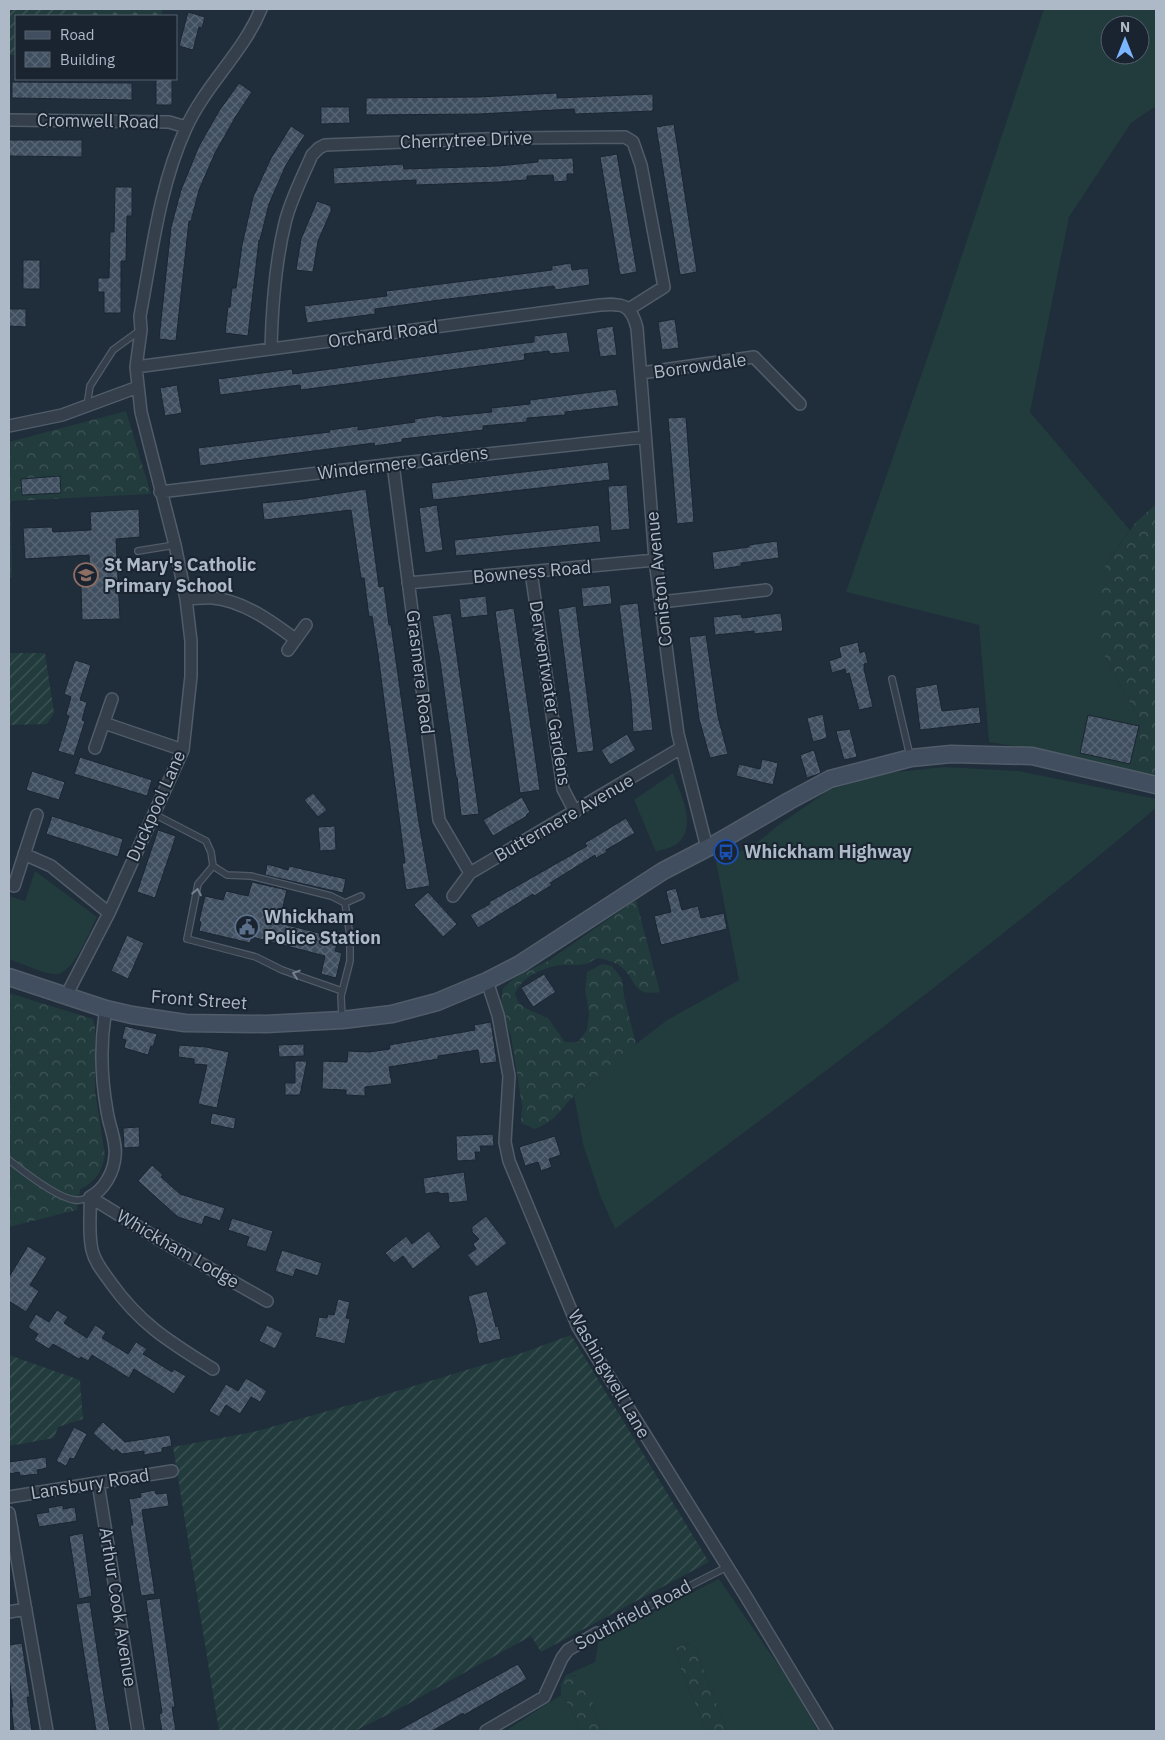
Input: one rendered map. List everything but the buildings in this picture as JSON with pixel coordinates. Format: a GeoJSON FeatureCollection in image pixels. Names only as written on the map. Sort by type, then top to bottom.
{"type":"FeatureCollection","features":[{"type":"Feature","properties":{"kind":"main road"},"geometry":{"type":"LineString","coordinates":[[488,981],[520,964],[663,871],[830,779],[911,758],[951,754],[1032,756],[1156,785]]}},
{"type":"Feature","properties":{"kind":"main road","name":"Front Street"},"geometry":{"type":"LineString","coordinates":[[9,977],[106,1008],[159,1019],[204,1024],[266,1024],[342,1020],[392,1014],[437,1002],[488,981]]}},
{"type":"Feature","properties":{"kind":"street","name":"Duckpool Lane"},"geometry":{"type":"LineString","coordinates":[[66,996],[109,913],[183,750],[191,676],[191,641],[186,599],[175,545],[142,420],[136,368],[141,330],[140,316],[164,186],[186,128],[216,78],[243,44],[261,9]]}},
{"type":"Feature","properties":{"kind":"street","name":"Cromwell Road"},"geometry":{"type":"LineString","coordinates":[[9,120],[169,122],[186,128]]}},
{"type":"Feature","properties":{"kind":"street","name":"Cherrytree Drive"},"geometry":{"type":"LineString","coordinates":[[270,349],[275,275],[285,221],[312,155],[325,145],[511,138],[626,137],[633,142],[641,165],[664,287],[628,308]]}},
{"type":"Feature","properties":{"kind":"street","name":"Orchard Road"},"geometry":{"type":"LineString","coordinates":[[136,368],[600,305],[623,305],[628,308]]}},
{"type":"Feature","properties":{"kind":"street","name":"Coniston Avenue"},"geometry":{"type":"LineString","coordinates":[[628,308],[634,317],[637,328],[655,560],[669,670],[681,748],[707,848]]}},
{"type":"Feature","properties":{"kind":"street","name":"Borrowdale"},"geometry":{"type":"LineString","coordinates":[[641,374],[754,357],[800,404]]}},
{"type":"Feature","properties":{"kind":"street"},"geometry":{"type":"LineString","coordinates":[[9,426],[62,415],[138,387]]}},
{"type":"Feature","properties":{"kind":"street","name":"Windermere Gardens"},"geometry":{"type":"LineString","coordinates":[[160,492],[645,437]]}},
{"type":"Feature","properties":{"kind":"street","name":"Grasmere Road"},"geometry":{"type":"LineString","coordinates":[[394,464],[439,820],[470,873]]}},
{"type":"Feature","properties":{"kind":"street","name":"Bowness Road"},"geometry":{"type":"LineString","coordinates":[[408,583],[655,560]]}},
{"type":"Feature","properties":{"kind":"street","name":"Derwentwater Gardens"},"geometry":{"type":"LineString","coordinates":[[531,572],[563,789],[575,812]]}},
{"type":"Feature","properties":{"kind":"street"},"geometry":{"type":"LineString","coordinates":[[661,602],[766,590]]}},
{"type":"Feature","properties":{"kind":"street"},"geometry":{"type":"LineString","coordinates":[[186,599],[214,598],[241,605],[271,621],[296,639]]}},
{"type":"Feature","properties":{"kind":"street"},"geometry":{"type":"LineString","coordinates":[[288,650],[306,625]]}},
{"type":"Feature","properties":{"kind":"street"},"geometry":{"type":"LineString","coordinates":[[95,748],[112,699]]}},
{"type":"Feature","properties":{"kind":"street"},"geometry":{"type":"LineString","coordinates":[[104,723],[183,750]]}},
{"type":"Feature","properties":{"kind":"street","name":"Buttermere Avenue"},"geometry":{"type":"LineString","coordinates":[[453,896],[470,873],[681,748]]}},
{"type":"Feature","properties":{"kind":"street"},"geometry":{"type":"LineString","coordinates":[[14,886],[38,815]]}},
{"type":"Feature","properties":{"kind":"street"},"geometry":{"type":"LineString","coordinates":[[24,854],[51,866],[109,913]]}},
{"type":"Feature","properties":{"kind":"street","name":"Washingwell Lane"},"geometry":{"type":"LineString","coordinates":[[488,981],[498,1015],[509,1076],[505,1142],[525,1201],[578,1327],[828,1731]]}},
{"type":"Feature","properties":{"kind":"street"},"geometry":{"type":"LineString","coordinates":[[106,1008],[102,1028],[101,1058],[106,1111],[114,1140],[115,1156],[106,1181],[100,1191],[90,1197],[92,1252],[100,1269],[125,1303],[140,1318],[160,1336],[213,1368]]}},
{"type":"Feature","properties":{"kind":"street","name":"Whickham Lodge"},"geometry":{"type":"LineString","coordinates":[[90,1197],[163,1242],[266,1301]]}},
{"type":"Feature","properties":{"kind":"street","name":"Lansbury Road"},"geometry":{"type":"LineString","coordinates":[[9,1498],[172,1471]]}},
{"type":"Feature","properties":{"kind":"street","name":"Arthur Cook Avenue"},"geometry":{"type":"LineString","coordinates":[[98,1483],[138,1731]]}},
{"type":"Feature","properties":{"kind":"street"},"geometry":{"type":"LineString","coordinates":[[9,1513],[47,1731]]}},
{"type":"Feature","properties":{"kind":"street"},"geometry":{"type":"LineString","coordinates":[[9,1612],[26,1609]]}},
{"type":"Feature","properties":{"kind":"street","name":"Southfield Road"},"geometry":{"type":"LineString","coordinates":[[486,1731],[544,1697],[562,1658],[568,1650],[596,1632]]}},
{"type":"Feature","properties":{"kind":"lane"},"geometry":{"type":"LineString","coordinates":[[87,406],[90,386],[113,350],[141,330]]}},
{"type":"Feature","properties":{"kind":"lane"},"geometry":{"type":"LineString","coordinates":[[138,551],[175,545]]}},
{"type":"Feature","properties":{"kind":"lane"},"geometry":{"type":"LineString","coordinates":[[892,679],[911,758]]}},
{"type":"Feature","properties":{"kind":"lane"},"geometry":{"type":"LineString","coordinates":[[154,814],[206,841],[211,852],[213,866],[198,884],[187,939],[256,957],[282,970],[342,991]]}},
{"type":"Feature","properties":{"kind":"lane"},"geometry":{"type":"LineString","coordinates":[[213,866],[227,875],[252,876],[332,896],[345,903]]}},
{"type":"Feature","properties":{"kind":"lane"},"geometry":{"type":"LineString","coordinates":[[345,903],[360,896]]}},
{"type":"Feature","properties":{"kind":"lane"},"geometry":{"type":"LineString","coordinates":[[342,1020],[342,991],[350,961],[350,936],[345,903]]}},
{"type":"Feature","properties":{"kind":"lane"},"geometry":{"type":"LineString","coordinates":[[9,1160],[26,1173],[67,1198],[80,1200],[90,1197]]}},
{"type":"Feature","properties":{"kind":"lane","name":"Southfield Road"},"geometry":{"type":"LineString","coordinates":[[596,1632],[726,1567]]}},
{"type":"Feature","properties":{"kind":"green space"},"geometry":{"type":"Polygon","coordinates":[[[9,9],[73,9],[73,15],[15,15],[15,55],[9,55],[9,9]]]}},
{"type":"Feature","properties":{"kind":"green space"},"geometry":{"type":"Polygon","coordinates":[[[73,9],[163,9],[161,15],[73,15],[73,9]]]}},
{"type":"Feature","properties":{"kind":"green space"},"geometry":{"type":"Polygon","coordinates":[[[1044,9],[1156,9],[1156,106],[1131,123],[1069,217],[1030,412],[1130,530],[1106,564],[1103,653],[1139,719],[1140,738],[1134,773],[1042,751],[989,742],[979,625],[846,592],[940,321],[1044,9]]]}},
{"type":"Feature","properties":{"kind":"green space"},"geometry":{"type":"Polygon","coordinates":[[[126,411],[151,494],[11,501],[12,578],[9,578],[9,442],[126,411]]]}},
{"type":"Feature","properties":{"kind":"green space"},"geometry":{"type":"Polygon","coordinates":[[[1156,504],[1156,779],[1134,773],[1140,738],[1139,719],[1103,653],[1097,610],[1106,564],[1136,522],[1156,504]]]}},
{"type":"Feature","properties":{"kind":"green space"},"geometry":{"type":"Polygon","coordinates":[[[9,653],[45,653],[54,713],[47,724],[9,725],[9,653]]]}},
{"type":"Feature","properties":{"kind":"green space"},"geometry":{"type":"Polygon","coordinates":[[[945,767],[1019,771],[1156,799],[1156,808],[957,970],[821,1075],[615,1229],[601,1198],[583,1144],[574,1096],[613,1062],[667,1020],[739,980],[716,862],[754,845],[777,826],[829,790],[887,773],[945,767]]]}},
{"type":"Feature","properties":{"kind":"green space"},"geometry":{"type":"Polygon","coordinates":[[[673,773],[686,809],[687,827],[678,843],[656,852],[634,800],[673,773]]]}},
{"type":"Feature","properties":{"kind":"green space"},"geometry":{"type":"Polygon","coordinates":[[[35,871],[97,917],[80,952],[68,968],[61,973],[43,972],[9,959],[9,896],[25,901],[35,871]]]}},
{"type":"Feature","properties":{"kind":"green space"},"geometry":{"type":"Polygon","coordinates":[[[636,900],[660,992],[644,992],[636,986],[619,966],[598,958],[586,964],[555,966],[541,970],[522,983],[515,994],[519,1003],[527,1009],[548,1018],[565,1042],[578,1042],[587,1030],[589,1013],[585,990],[587,972],[602,964],[612,966],[622,979],[624,996],[636,1044],[576,1094],[549,1122],[535,1129],[521,1123],[522,1106],[511,1036],[500,1007],[503,988],[514,978],[548,961],[636,900]]]}},
{"type":"Feature","properties":{"kind":"green space"},"geometry":{"type":"Polygon","coordinates":[[[9,993],[93,1019],[95,1027],[95,1091],[105,1155],[97,1176],[80,1190],[77,1210],[9,1227],[9,1041],[16,1035],[9,1017],[9,993]]]}},
{"type":"Feature","properties":{"kind":"green space"},"geometry":{"type":"Polygon","coordinates":[[[9,1017],[16,1035],[9,1041],[9,1017]]]}},
{"type":"Feature","properties":{"kind":"green space"},"geometry":{"type":"Polygon","coordinates":[[[571,1335],[709,1562],[541,1652],[531,1636],[355,1731],[219,1731],[173,1447],[253,1432],[374,1398],[522,1353],[571,1335]]]}},
{"type":"Feature","properties":{"kind":"green space"},"geometry":{"type":"Polygon","coordinates":[[[9,1355],[80,1380],[83,1419],[58,1427],[54,1438],[9,1446],[9,1355]]]}},
{"type":"Feature","properties":{"kind":"green space"},"geometry":{"type":"Polygon","coordinates":[[[719,1579],[790,1682],[818,1731],[727,1731],[695,1647],[689,1643],[673,1649],[708,1731],[601,1731],[593,1704],[576,1675],[566,1675],[595,1662],[599,1639],[719,1579]]]}},
{"type":"Feature","properties":{"kind":"green space"},"geometry":{"type":"Polygon","coordinates":[[[689,1643],[695,1647],[727,1731],[708,1731],[704,1725],[673,1649],[689,1643]]]}},
{"type":"Feature","properties":{"kind":"green space"},"geometry":{"type":"Polygon","coordinates":[[[566,1675],[580,1676],[586,1685],[601,1731],[580,1731],[569,1705],[561,1695],[561,1684],[566,1675]]]}},
{"type":"Feature","properties":{"kind":"green space"},"geometry":{"type":"Polygon","coordinates":[[[561,1695],[569,1705],[580,1731],[505,1731],[561,1695]]]}},
{"type":"Feature","properties":{"kind":"place","name":"St Mary's Catholic Primary School"},"geometry":{"type":"Point","coordinates":[86,575]}},
{"type":"Feature","properties":{"kind":"place","name":"Whickham Highway"},"geometry":{"type":"Point","coordinates":[726,852]}},
{"type":"Feature","properties":{"kind":"place","name":"Whickham Police Station"},"geometry":{"type":"Point","coordinates":[247,927]}}]}
